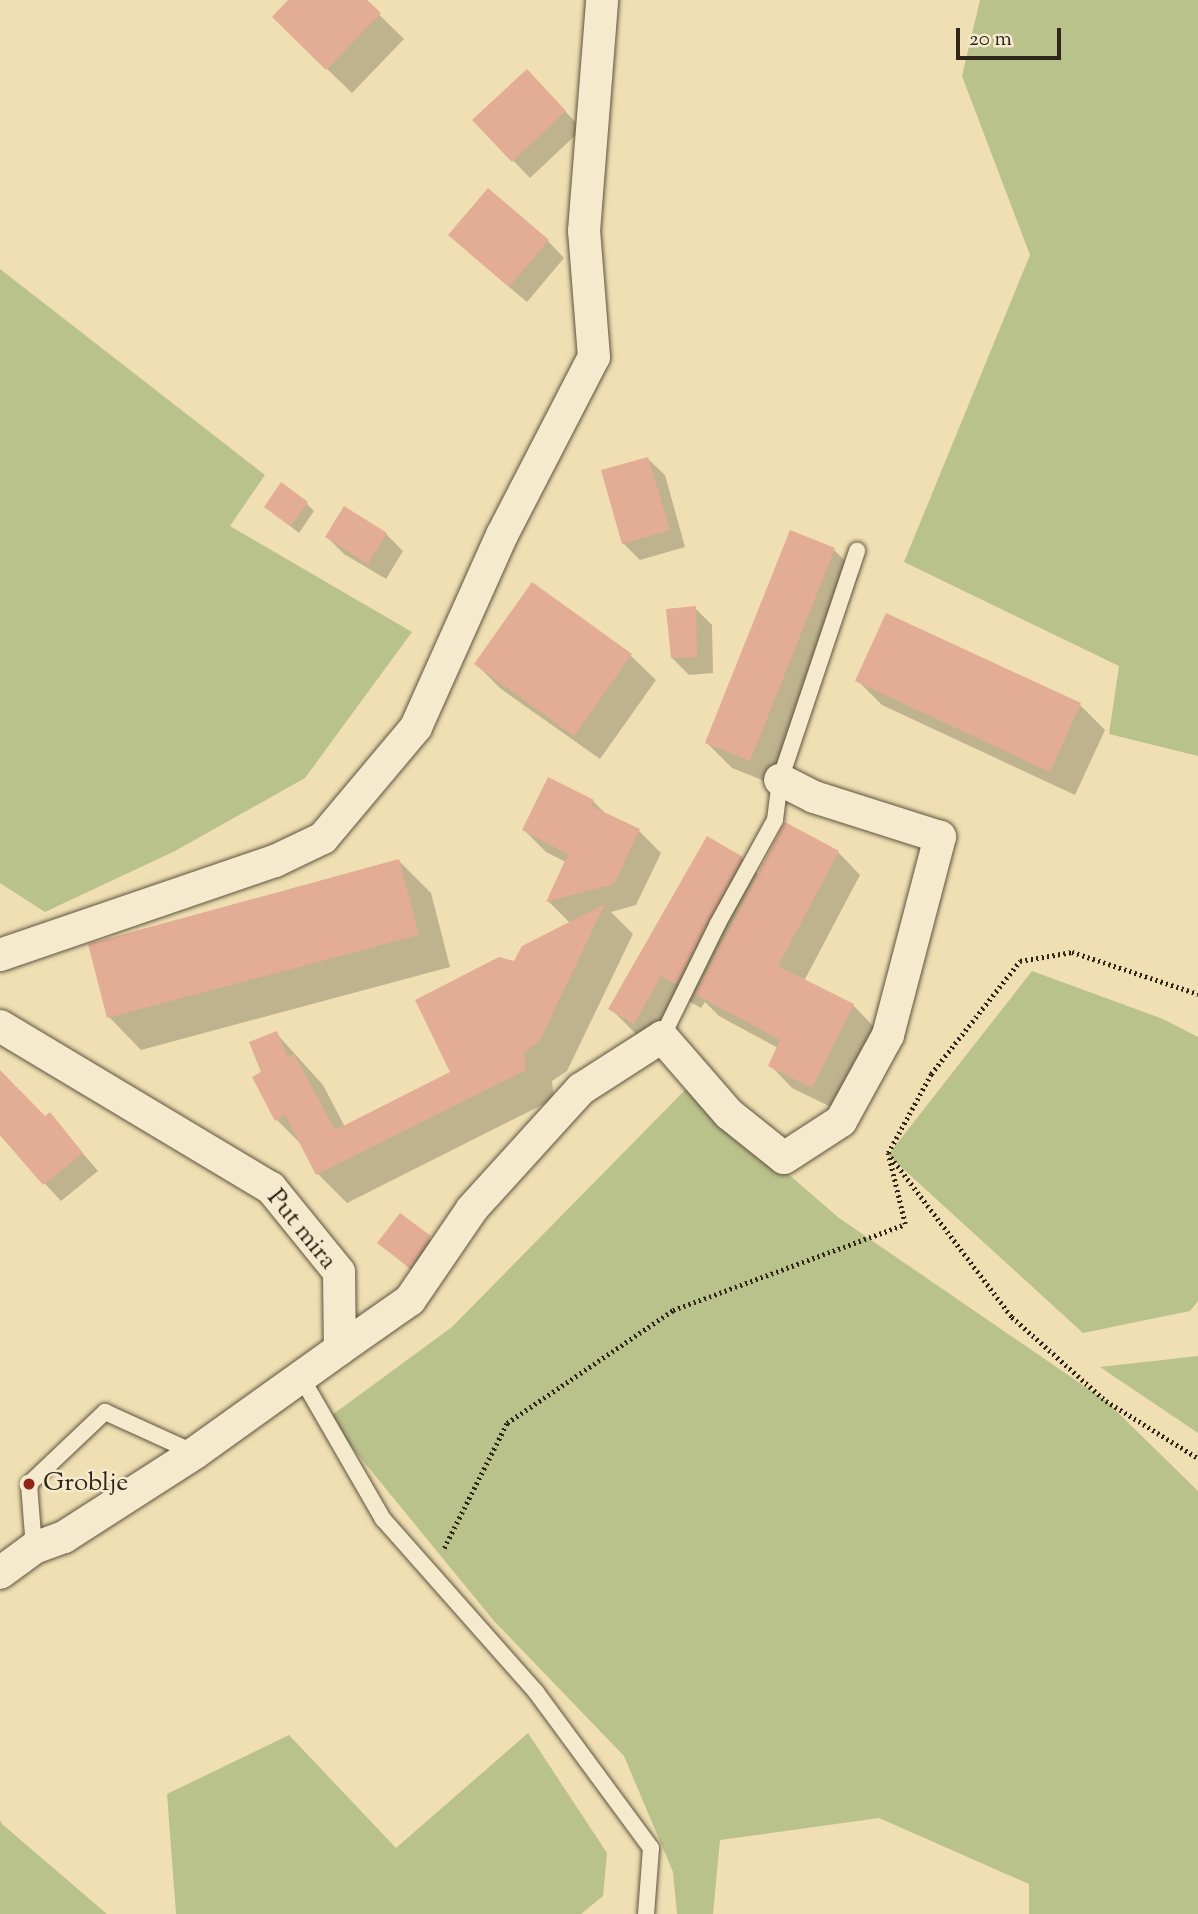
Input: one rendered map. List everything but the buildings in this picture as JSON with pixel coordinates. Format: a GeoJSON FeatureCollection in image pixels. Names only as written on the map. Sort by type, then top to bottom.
{"type":"FeatureCollection","features":[{"type":"Feature","properties":{"kind":"street"},"geometry":{"type":"LineString","coordinates":[[0,955],[275,861],[323,838],[416,727],[502,535],[594,356],[584,231],[602,0]]}},
{"type":"Feature","properties":{"kind":"street"},"geometry":{"type":"LineString","coordinates":[[0,1573],[34,1548],[64,1537],[207,1444],[410,1300],[472,1209],[581,1089],[662,1037],[730,1114],[784,1158],[841,1121],[888,1035],[940,837],[814,797],[780,780]]}},
{"type":"Feature","properties":{"kind":"street","name":"Put mira"},"geometry":{"type":"LineString","coordinates":[[0,1027],[271,1188],[339,1272],[340,1349]]}},
{"type":"Feature","properties":{"kind":"lane"},"geometry":{"type":"LineString","coordinates":[[662,1037],[775,820],[780,780],[858,551]]}},
{"type":"Feature","properties":{"kind":"lane"},"geometry":{"type":"LineString","coordinates":[[301,1377],[383,1519],[430,1576],[536,1692],[651,1848],[646,1914]]}},
{"type":"Feature","properties":{"kind":"lane"},"geometry":{"type":"LineString","coordinates":[[34,1548],[29,1484],[105,1412],[207,1444]]}},
{"type":"Feature","properties":{"kind":"path"},"geometry":{"type":"LineString","coordinates":[[430,1576],[506,1423],[673,1310],[905,1224],[888,1153],[931,1074],[1020,961],[1072,952],[1198,994]]}},
{"type":"Feature","properties":{"kind":"path"},"geometry":{"type":"LineString","coordinates":[[888,1153],[1012,1317],[1106,1401],[1198,1458]]}},
{"type":"Feature","properties":{"kind":"green space"},"geometry":{"type":"Polygon","coordinates":[[[980,0],[1198,0],[1198,756],[1109,734],[1119,666],[904,562],[1030,255],[962,76],[980,0]]]}},
{"type":"Feature","properties":{"kind":"green space"},"geometry":{"type":"Polygon","coordinates":[[[0,269],[265,475],[230,526],[412,632],[305,778],[175,851],[45,912],[0,883],[0,269]]]}},
{"type":"Feature","properties":{"kind":"green space"},"geometry":{"type":"Polygon","coordinates":[[[1032,971],[1163,1019],[1198,1037],[1198,1301],[1190,1311],[1083,1333],[888,1155],[1032,971]]]}},
{"type":"Feature","properties":{"kind":"green space"},"geometry":{"type":"Polygon","coordinates":[[[688,1087],[839,1218],[1106,1401],[1198,1491],[1198,1914],[1029,1914],[1029,1884],[879,1818],[720,1840],[713,1914],[677,1914],[673,1872],[624,1756],[494,1621],[328,1418],[452,1327],[688,1087]]]}},
{"type":"Feature","properties":{"kind":"green space"},"geometry":{"type":"Polygon","coordinates":[[[1198,1356],[1198,1433],[1100,1367],[1198,1356]]]}},
{"type":"Feature","properties":{"kind":"green space"},"geometry":{"type":"Polygon","coordinates":[[[528,1733],[607,1853],[603,1896],[581,1914],[176,1914],[167,1794],[289,1735],[396,1848],[528,1733]]]}},
{"type":"Feature","properties":{"kind":"green space"},"geometry":{"type":"Polygon","coordinates":[[[0,1820],[2,1824],[107,1914],[0,1914],[0,1820]]]}},
{"type":"Feature","properties":{"kind":"place","name":"Groblje"},"geometry":{"type":"Point","coordinates":[29,1484]}}]}
